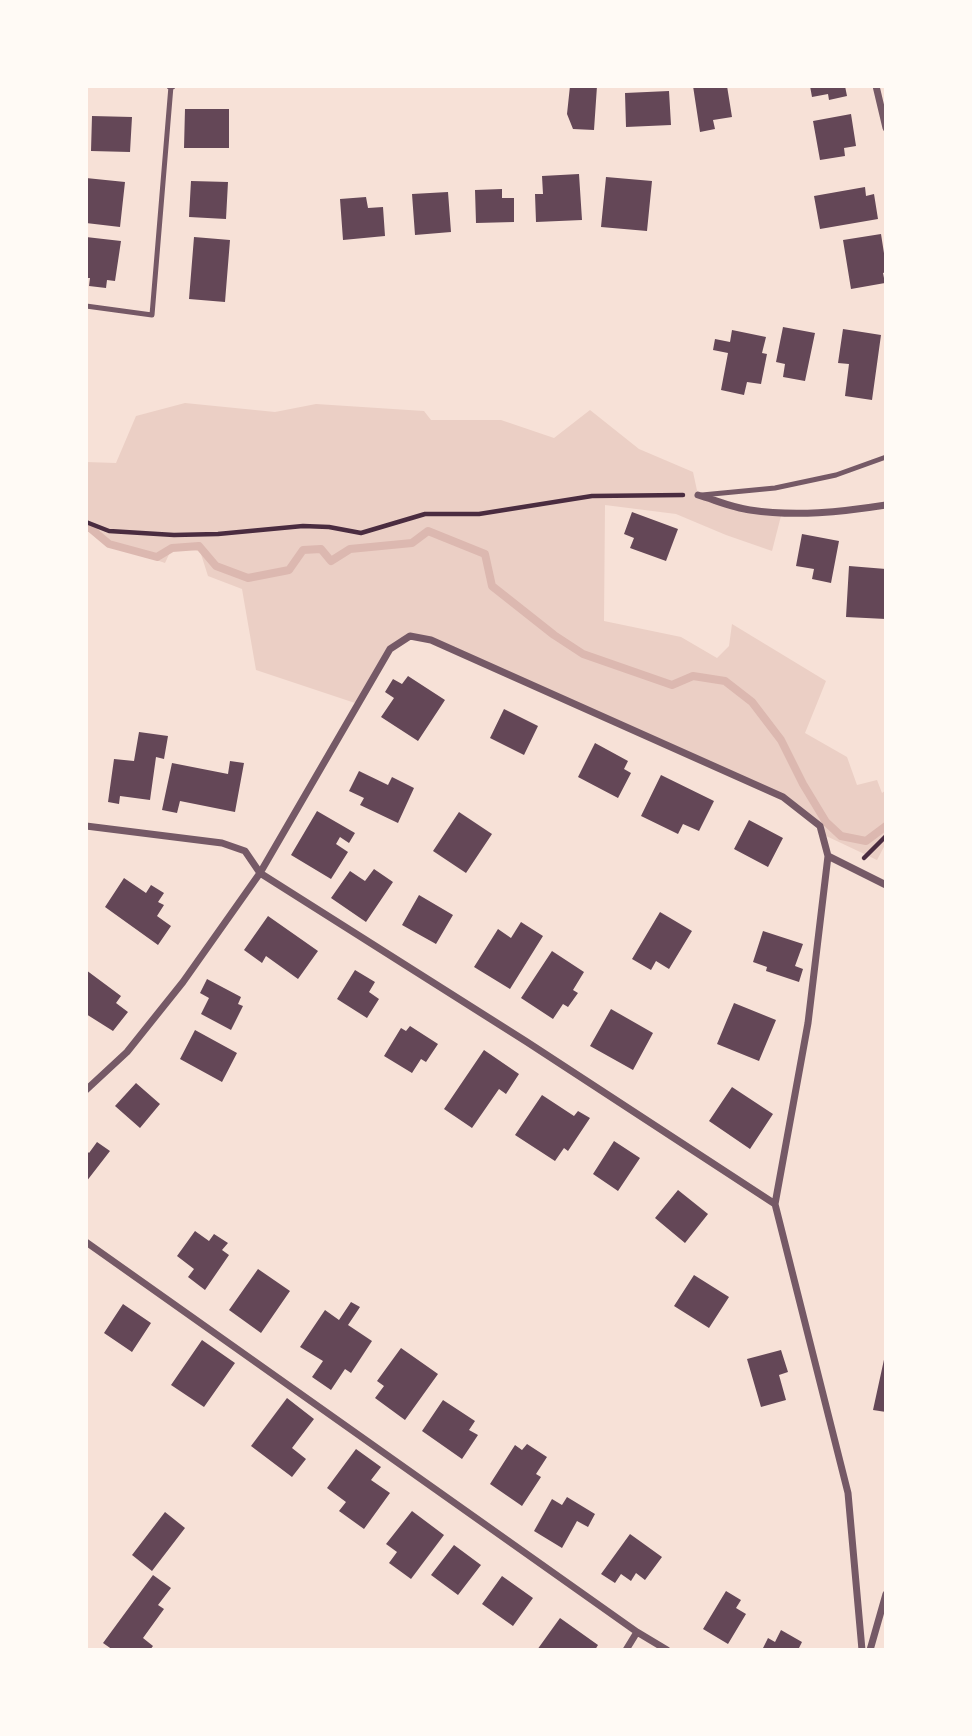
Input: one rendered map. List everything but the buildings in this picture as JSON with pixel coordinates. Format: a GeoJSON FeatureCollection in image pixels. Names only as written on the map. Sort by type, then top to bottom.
{"type":"FeatureCollection","features":[{"type":"Feature","properties":{"kind":"street"},"geometry":{"type":"LineString","coordinates":[[876,86],[886,128]]}},
{"type":"Feature","properties":{"kind":"street"},"geometry":{"type":"LineString","coordinates":[[698,495],[749,510],[782,512],[840,513],[886,505]]}},
{"type":"Feature","properties":{"kind":"street"},"geometry":{"type":"LineString","coordinates":[[86,1090],[127,1052],[183,982],[260,873],[390,649],[410,636],[431,640],[783,797],[820,827],[828,856],[808,1023],[775,1204],[848,1493],[862,1650]]}},
{"type":"Feature","properties":{"kind":"street"},"geometry":{"type":"LineString","coordinates":[[86,826],[222,843],[245,851],[260,873],[527,1042],[775,1204]]}},
{"type":"Feature","properties":{"kind":"street"},"geometry":{"type":"LineString","coordinates":[[828,856],[886,885]]}},
{"type":"Feature","properties":{"kind":"street"},"geometry":{"type":"LineString","coordinates":[[86,1242],[637,1632],[667,1650]]}},
{"type":"Feature","properties":{"kind":"street"},"geometry":{"type":"LineString","coordinates":[[870,1650],[886,1594]]}},
{"type":"Feature","properties":{"kind":"street"},"geometry":{"type":"LineString","coordinates":[[626,1650],[637,1632]]}},
{"type":"Feature","properties":{"kind":"lane"},"geometry":{"type":"LineString","coordinates":[[86,306],[152,315],[171,86]]}},
{"type":"Feature","properties":{"kind":"lane"},"geometry":{"type":"LineString","coordinates":[[698,495],[775,488],[836,475],[886,457]]}},
{"type":"Feature","properties":{"kind":"path"},"geometry":{"type":"LineString","coordinates":[[86,522],[108,531],[174,536],[303,526],[329,527],[361,533],[425,514],[479,514],[592,496],[698,495]]}},
{"type":"Feature","properties":{"kind":"path"},"geometry":{"type":"LineString","coordinates":[[854,870],[886,836]]}},
{"type":"Feature","properties":{"kind":"shaded area"},"geometry":{"type":"Polygon","coordinates":[[[185,403],[275,412],[316,404],[424,411],[431,420],[501,420],[554,438],[590,410],[639,449],[693,472],[698,495],[749,510],[782,512],[772,551],[676,514],[605,505],[604,621],[681,637],[717,658],[729,646],[732,624],[826,681],[805,733],[847,757],[857,785],[877,780],[882,793],[886,790],[886,843],[877,860],[822,834],[820,826],[783,796],[431,640],[410,636],[390,649],[358,704],[256,670],[242,589],[208,576],[200,551],[172,548],[165,563],[100,541],[90,528],[86,528],[86,462],[116,463],[136,416],[185,403]]]}},
{"type":"Feature","properties":{"kind":"waterway"},"geometry":{"type":"LineString","coordinates":[[86,528],[90,528],[109,544],[157,557],[172,548],[199,546],[216,566],[248,578],[289,570],[303,550],[321,549],[331,561],[350,549],[412,543],[428,531],[485,554],[492,586],[554,635],[583,654],[672,685],[693,676],[725,681],[752,702],[781,740],[826,822],[841,836],[866,841],[886,826]]}}]}
